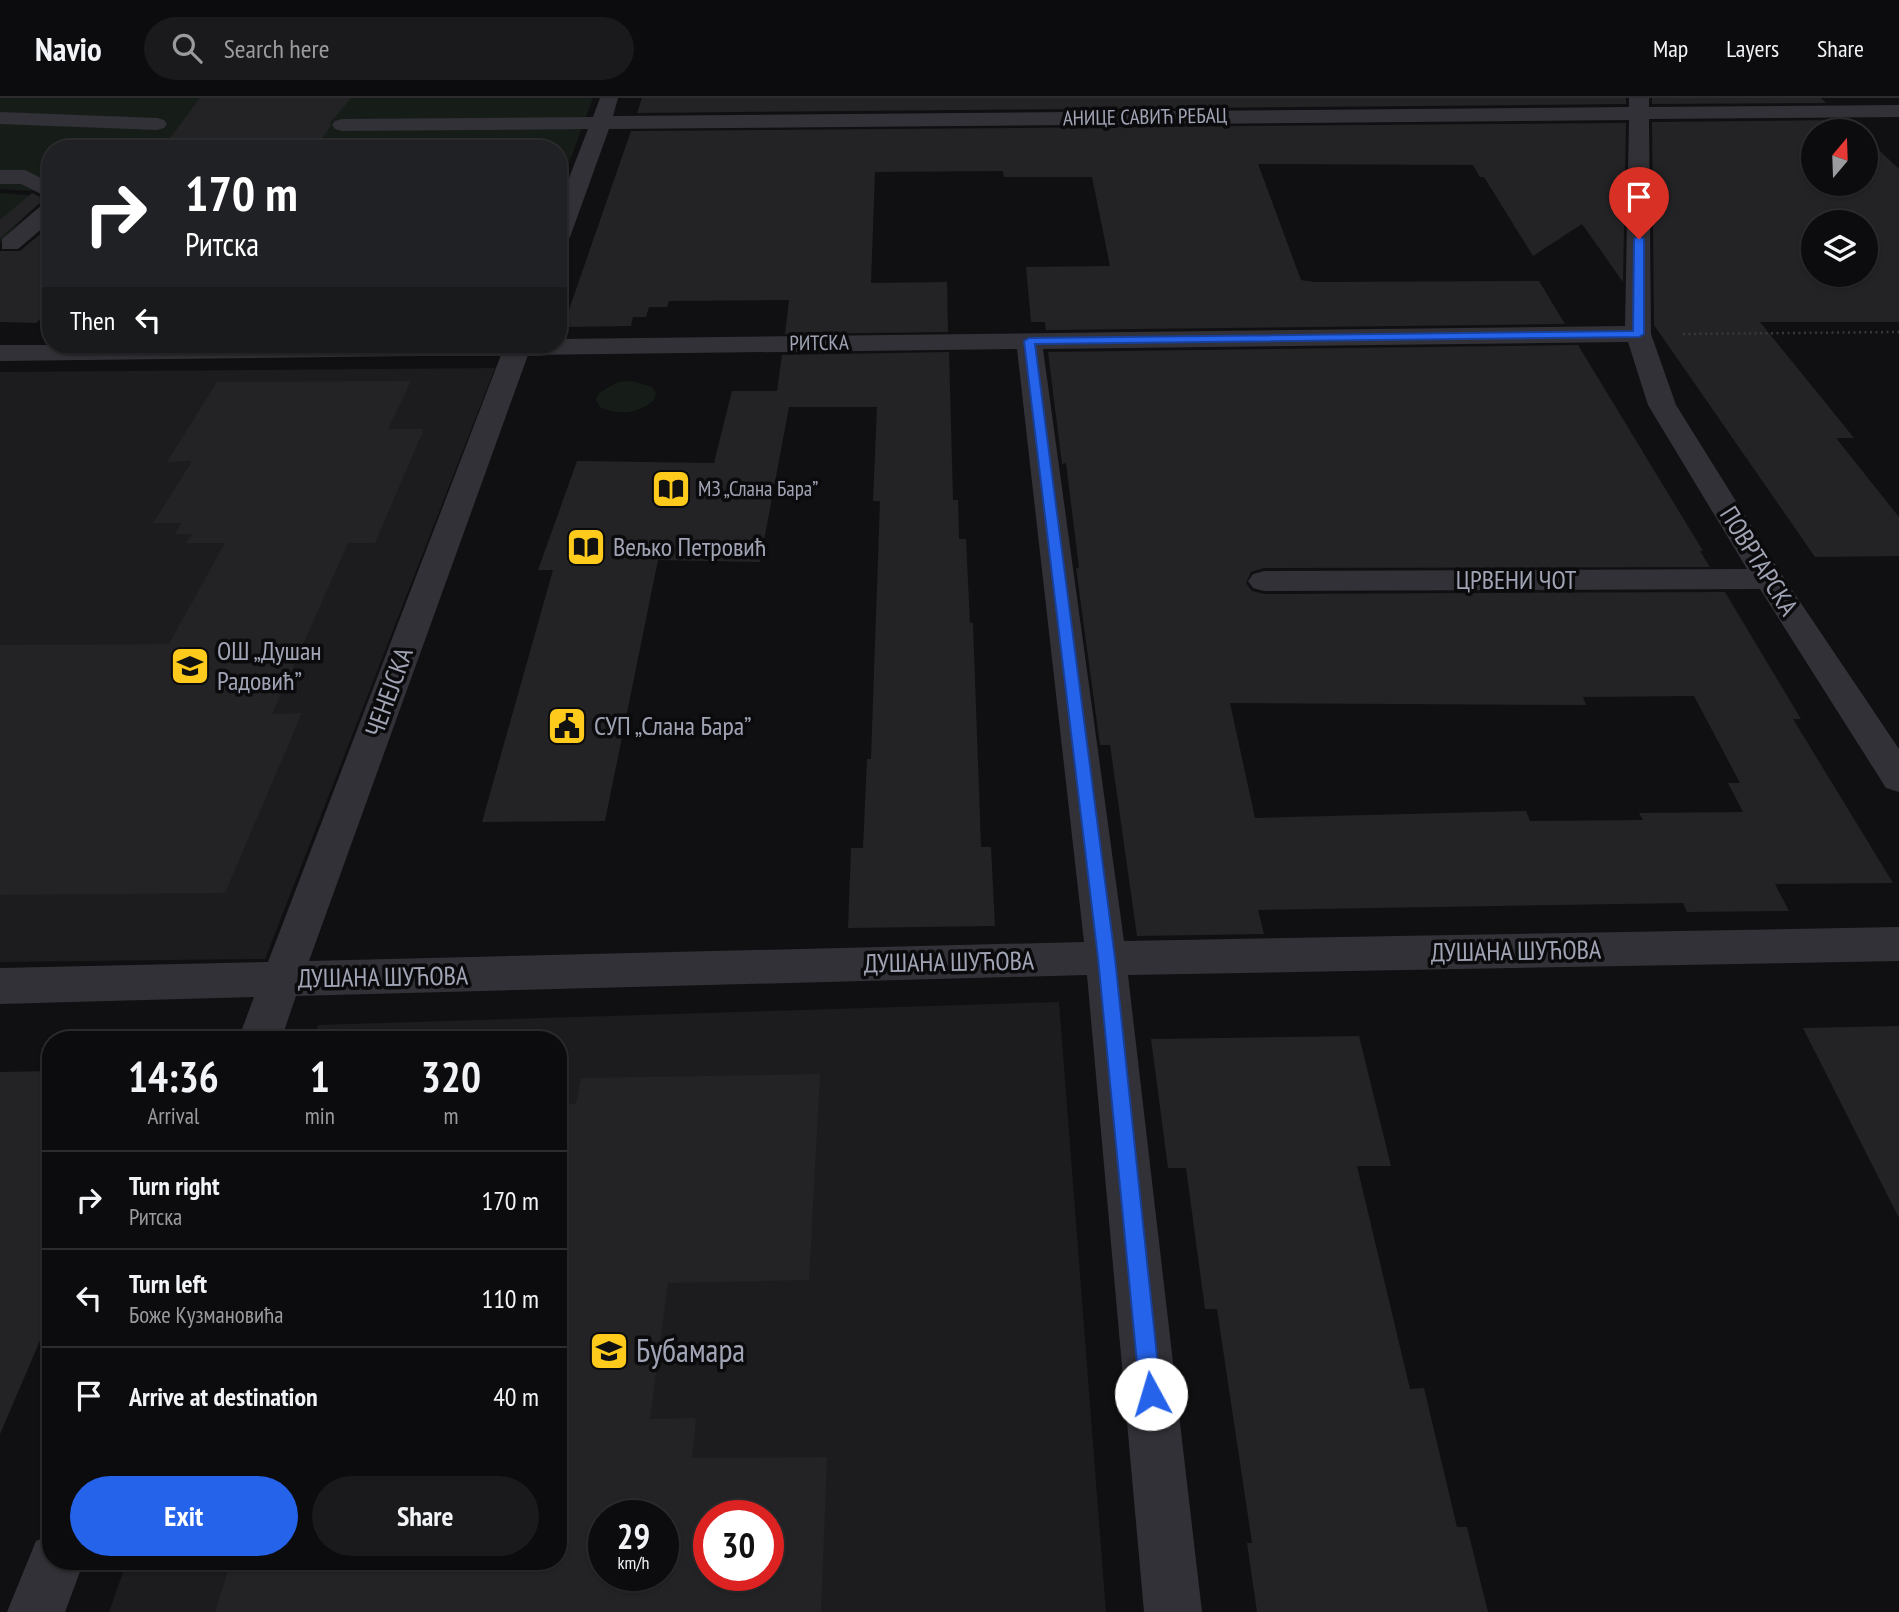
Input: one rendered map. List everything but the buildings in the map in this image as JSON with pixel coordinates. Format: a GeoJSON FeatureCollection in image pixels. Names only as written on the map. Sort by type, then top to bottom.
{"type":"FeatureCollection","features":[{"type":"Feature","properties":{"kind":"street"},"geometry":{"type":"LineString","coordinates":[[567,213],[610,98]]}},
{"type":"Feature","properties":{"kind":"street","name":"АНИЦЕ САВИЋ РЕБАЦ"},"geometry":{"type":"LineString","coordinates":[[342,125],[1639,105],[1899,111]]}},
{"type":"Feature","properties":{"kind":"street","name":"ПОВРТАРСКА"},"geometry":{"type":"LineString","coordinates":[[1639,105],[1639,334],[1662,405],[1769,579],[1899,778]]}},
{"type":"Feature","properties":{"kind":"street"},"geometry":{"type":"LineString","coordinates":[[6,123],[157,124]]}},
{"type":"Feature","properties":{"kind":"street"},"geometry":{"type":"LineString","coordinates":[[0,177],[25,177],[42,187]]}},
{"type":"Feature","properties":{"kind":"street"},"geometry":{"type":"LineString","coordinates":[[10,244],[42,217]]}},
{"type":"Feature","properties":{"kind":"street","name":"РИТСКА"},"geometry":{"type":"LineString","coordinates":[[567,346],[1639,334]]}},
{"type":"Feature","properties":{"kind":"street"},"geometry":{"type":"LineString","coordinates":[[1029,341],[1106,958],[1173,1612]]}},
{"type":"Feature","properties":{"kind":"street","name":"РИТСКА"},"geometry":{"type":"LineString","coordinates":[[0,354],[42,353]]}},
{"type":"Feature","properties":{"kind":"street","name":"ЧЕНЕЈСКА"},"geometry":{"type":"LineString","coordinates":[[262,1031],[515,354]]}},
{"type":"Feature","properties":{"kind":"street","name":"ЦРВЕНИ ЧОТ"},"geometry":{"type":"LineString","coordinates":[[1264,581],[1769,579]]}},
{"type":"Feature","properties":{"kind":"street","name":"ДУШАНА ШУЋОВА"},"geometry":{"type":"LineString","coordinates":[[0,986],[1106,958],[1899,944]]}},
{"type":"Feature","properties":{"kind":"street"},"geometry":{"type":"LineString","coordinates":[[36,1612],[52,1570]]}},
{"type":"Feature","properties":{"kind":"path"},"geometry":{"type":"LineString","coordinates":[[1639,334],[1899,332]]}},
{"type":"Feature","properties":{"kind":"shaded area"},"geometry":{"type":"Polygon","coordinates":[[[0,98],[593,98],[567,169],[567,140],[42,140],[42,182],[32,191],[0,189],[0,98]]]}},
{"type":"Feature","properties":{"kind":"shaded area"},"geometry":{"type":"Polygon","coordinates":[[[0,193],[28,195],[36,205],[0,242],[0,193]]]}},
{"type":"Feature","properties":{"kind":"shaded area","name":"ОШ „Душан Радовић”"},"geometry":{"type":"Polygon","coordinates":[[[495,368],[265,959],[0,962],[0,372],[495,368]]]}},
{"type":"Feature","properties":{"kind":"shaded area"},"geometry":{"type":"Polygon","coordinates":[[[632,381],[652,387],[656,393],[654,400],[628,412],[614,412],[600,407],[596,400],[599,393],[618,382],[632,381]]]}},
{"type":"Feature","properties":{"kind":"shaded area"},"geometry":{"type":"Polygon","coordinates":[[[1059,1002],[1106,1612],[109,1612],[124,1570],[567,1570],[567,1031],[316,1031],[318,1025],[1059,1002]]]}},
{"type":"Feature","properties":{"kind":"place","name":"МЗ „Слана Бара”"},"geometry":{"type":"Point","coordinates":[671,489]}},
{"type":"Feature","properties":{"kind":"place","name":"Вељко Петровић"},"geometry":{"type":"Point","coordinates":[586,547]}},
{"type":"Feature","properties":{"kind":"place","name":"ОШ „Душан Радовић”"},"geometry":{"type":"Point","coordinates":[190,666]}},
{"type":"Feature","properties":{"kind":"place","name":"СУП „Слана Бара”"},"geometry":{"type":"Point","coordinates":[567,726]}},
{"type":"Feature","properties":{"kind":"place","name":"Бубамара"},"geometry":{"type":"Point","coordinates":[609,1351]}},
{"type":"Feature","properties":{"kind":"route"},"geometry":{"type":"LineString","coordinates":[[1151,1394],[1106,958],[1029,341],[1639,334],[1639,239]]}}]}
